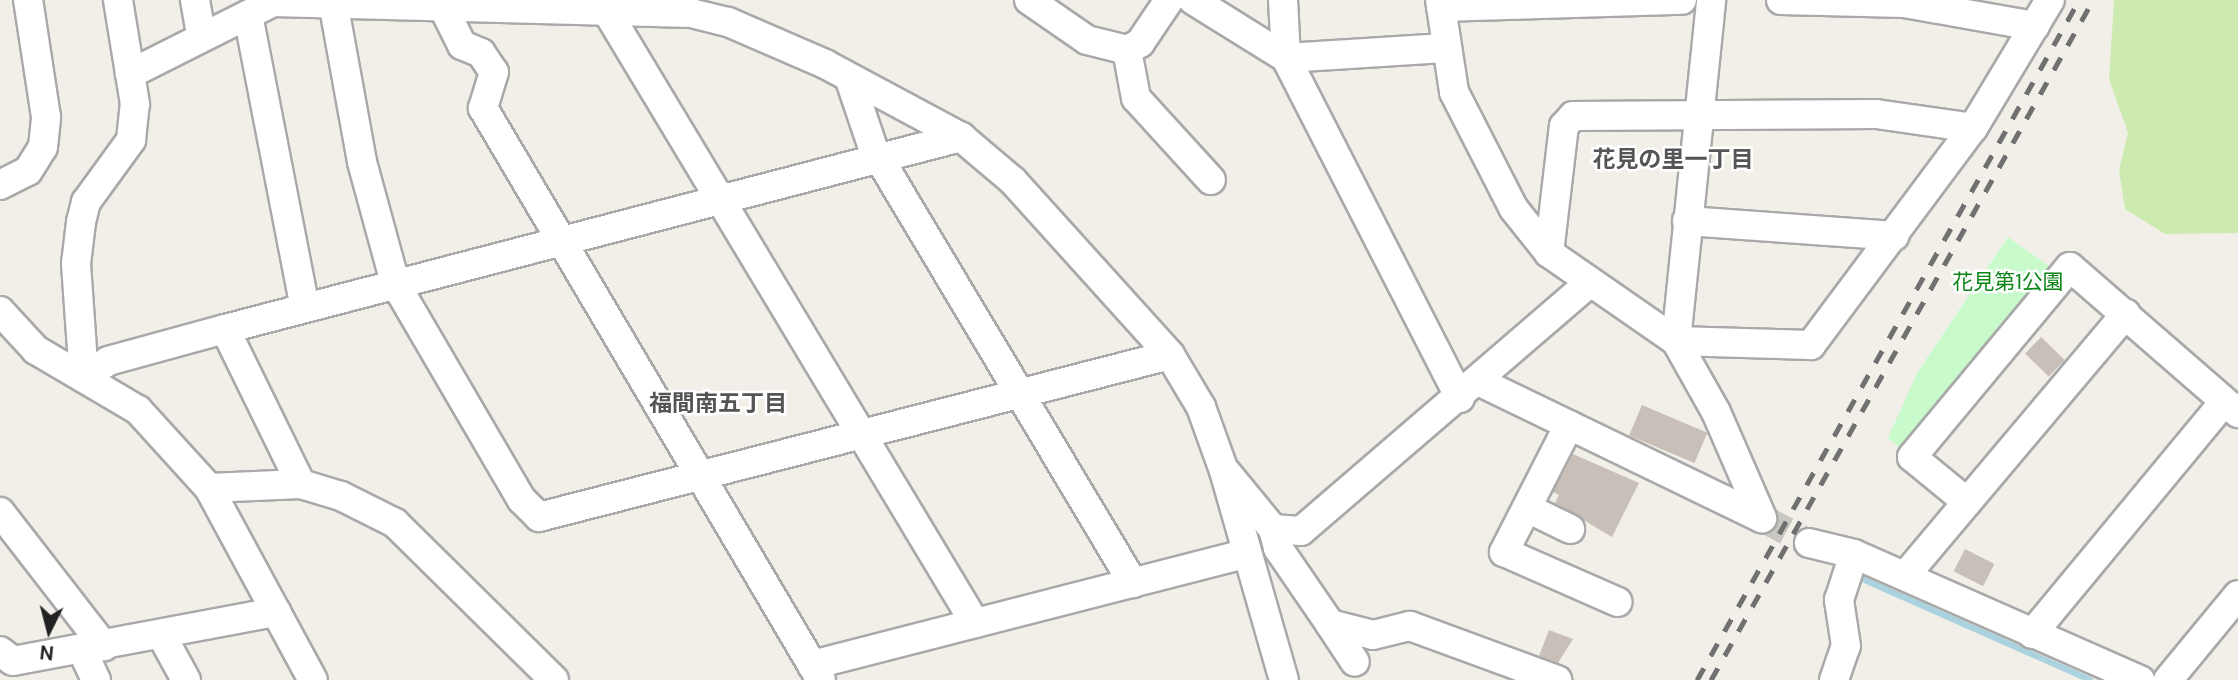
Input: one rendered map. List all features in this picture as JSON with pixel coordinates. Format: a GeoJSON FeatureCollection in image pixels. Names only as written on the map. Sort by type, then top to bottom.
{"type":"FeatureCollection","features":[{"type":"Feature","properties":{"kind":"street"},"geometry":{"type":"LineString","coordinates":[[0,185],[28,172],[43,147],[46,117],[28,0]]}},
{"type":"Feature","properties":{"kind":"street"},"geometry":{"type":"LineString","coordinates":[[84,378],[76,264],[81,222],[86,202],[131,140],[135,104],[118,0]]}},
{"type":"Feature","properties":{"kind":"street"},"geometry":{"type":"LineString","coordinates":[[195,0],[201,36]]}},
{"type":"Feature","properties":{"kind":"street"},"geometry":{"type":"LineString","coordinates":[[1029,0],[1087,40],[1127,50],[1140,43],[1169,0]]}},
{"type":"Feature","properties":{"kind":"street"},"geometry":{"type":"LineString","coordinates":[[1193,0],[1286,58],[1444,48]]}},
{"type":"Feature","properties":{"kind":"street"},"geometry":{"type":"LineString","coordinates":[[1283,0],[1286,58],[1469,390],[1569,425],[1762,518],[1716,412],[1676,341],[1549,253],[1514,209],[1488,163],[1454,92],[1444,48],[1440,3],[1682,0]]}},
{"type":"Feature","properties":{"kind":"street"},"geometry":{"type":"LineString","coordinates":[[1676,341],[1711,0]]}},
{"type":"Feature","properties":{"kind":"street"},"geometry":{"type":"LineString","coordinates":[[1781,0],[1904,3],[2035,26]]}},
{"type":"Feature","properties":{"kind":"street"},"geometry":{"type":"LineString","coordinates":[[1676,341],[1811,345],[1973,128],[2050,0]]}},
{"type":"Feature","properties":{"kind":"street"},"geometry":{"type":"LineString","coordinates":[[130,74],[273,2],[600,4],[691,13],[728,22],[961,137],[1013,181],[1170,355],[1201,407],[1224,471],[1284,680]]}},
{"type":"Feature","properties":{"kind":"street"},"geometry":{"type":"LineString","coordinates":[[332,2],[362,162],[396,283],[522,500],[539,517],[1170,355]]}},
{"type":"Feature","properties":{"kind":"street"},"geometry":{"type":"LineString","coordinates":[[600,4],[975,623]]}},
{"type":"Feature","properties":{"kind":"street"},"geometry":{"type":"LineString","coordinates":[[442,5],[462,46],[481,53],[494,72],[483,108],[817,673],[975,623],[1247,553]]}},
{"type":"Feature","properties":{"kind":"street"},"geometry":{"type":"LineString","coordinates":[[248,15],[305,307]]}},
{"type":"Feature","properties":{"kind":"street"},"geometry":{"type":"LineString","coordinates":[[1127,50],[1136,98],[1211,180]]}},
{"type":"Feature","properties":{"kind":"street"},"geometry":{"type":"LineString","coordinates":[[850,80],[879,158],[1133,583]]}},
{"type":"Feature","properties":{"kind":"street"},"geometry":{"type":"LineString","coordinates":[[1549,253],[1564,126],[1573,116],[1699,112],[1876,114],[1973,128]]}},
{"type":"Feature","properties":{"kind":"street"},"geometry":{"type":"LineString","coordinates":[[84,378],[108,361],[396,283],[961,137]]}},
{"type":"Feature","properties":{"kind":"street"},"geometry":{"type":"LineString","coordinates":[[1687,221],[1894,236]]}},
{"type":"Feature","properties":{"kind":"street"},"geometry":{"type":"LineString","coordinates":[[1967,502],[1912,457],[2070,267],[2231,407],[2032,634]]}},
{"type":"Feature","properties":{"kind":"street"},"geometry":{"type":"LineString","coordinates":[[1273,528],[1301,531],[1469,390],[1589,283]]}},
{"type":"Feature","properties":{"kind":"street"},"geometry":{"type":"LineString","coordinates":[[0,311],[36,350],[138,410],[209,488],[313,680]]}},
{"type":"Feature","properties":{"kind":"street"},"geometry":{"type":"LineString","coordinates":[[1905,576],[2126,314]]}},
{"type":"Feature","properties":{"kind":"street"},"geometry":{"type":"LineString","coordinates":[[225,329],[301,484]]}},
{"type":"Feature","properties":{"kind":"street"},"geometry":{"type":"LineString","coordinates":[[1569,425],[1504,552],[1618,602]]}},
{"type":"Feature","properties":{"kind":"street"},"geometry":{"type":"LineString","coordinates":[[1224,471],[1240,483],[1273,528],[1278,548],[1355,662]]}},
{"type":"Feature","properties":{"kind":"street"},"geometry":{"type":"LineString","coordinates":[[209,488],[301,484],[341,496],[395,523],[554,680]]}},
{"type":"Feature","properties":{"kind":"street"},"geometry":{"type":"LineString","coordinates":[[1527,508],[1570,529]]}},
{"type":"Feature","properties":{"kind":"street"},"geometry":{"type":"LineString","coordinates":[[0,512],[93,648],[96,680]]}},
{"type":"Feature","properties":{"kind":"street"},"geometry":{"type":"LineString","coordinates":[[1810,543],[1854,554],[2140,680]]}},
{"type":"Feature","properties":{"kind":"street"},"geometry":{"type":"LineString","coordinates":[[1834,680],[1846,646],[1839,600],[1854,554]]}},
{"type":"Feature","properties":{"kind":"street"},"geometry":{"type":"LineString","coordinates":[[2168,680],[2238,595]]}},
{"type":"Feature","properties":{"kind":"street"},"geometry":{"type":"LineString","coordinates":[[0,651],[12,661],[162,636],[276,612]]}},
{"type":"Feature","properties":{"kind":"street"},"geometry":{"type":"LineString","coordinates":[[1330,624],[1373,635],[1410,626],[1557,680]]}},
{"type":"Feature","properties":{"kind":"street"},"geometry":{"type":"LineString","coordinates":[[162,636],[186,680]]}},
{"type":"Feature","properties":{"kind":"green space"},"geometry":{"type":"Polygon","coordinates":[[[2114,0],[2238,0],[2238,233],[2165,234],[2125,209],[2119,170],[2128,133],[2109,79],[2114,0]]]}},
{"type":"Feature","properties":{"kind":"green space","name":"花見第1公園"},"geometry":{"type":"Polygon","coordinates":[[[2008,237],[2052,268],[1906,452],[1888,438],[1917,373],[2008,237]]]}},
{"type":"Feature","properties":{"kind":"building"},"geometry":{"type":"Polygon","coordinates":[[[2041,337],[2065,360],[2049,376],[2025,354],[2041,337]]]}},
{"type":"Feature","properties":{"kind":"building"},"geometry":{"type":"Polygon","coordinates":[[[1642,405],[1707,433],[1694,463],[1629,435],[1642,405]]]}},
{"type":"Feature","properties":{"kind":"building"},"geometry":{"type":"Polygon","coordinates":[[[1573,454],[1639,483],[1612,537],[1555,503],[1559,495],[1553,492],[1573,454]]]}},
{"type":"Feature","properties":{"kind":"building"},"geometry":{"type":"Polygon","coordinates":[[[1965,549],[1994,564],[1983,586],[1954,571],[1965,549]]]}},
{"type":"Feature","properties":{"kind":"building"},"geometry":{"type":"Polygon","coordinates":[[[1549,630],[1573,639],[1558,663],[1539,656],[1549,630]]]}},
{"type":"Feature","properties":{"kind":"waterway"},"geometry":{"type":"LineString","coordinates":[[1860,578],[2090,680]]}},
{"type":"Feature","properties":{"kind":"tunnel"},"geometry":{"type":"LineString","coordinates":[[1762,518],[1809,543]]}},
{"type":"Feature","properties":{"kind":"railway"},"geometry":{"type":"LineString","coordinates":[[1697,680],[2079,0]]}},
{"type":"Feature","properties":{"kind":"railway"},"geometry":{"type":"LineString","coordinates":[[1711,680],[2093,0]]}},
{"type":"Feature","properties":{"kind":"district","name":"花見の里一丁目"},"geometry":{"type":"Point","coordinates":[1673,159]}},
{"type":"Feature","properties":{"kind":"district","name":"福間南五丁目"},"geometry":{"type":"Point","coordinates":[718,403]}}]}
